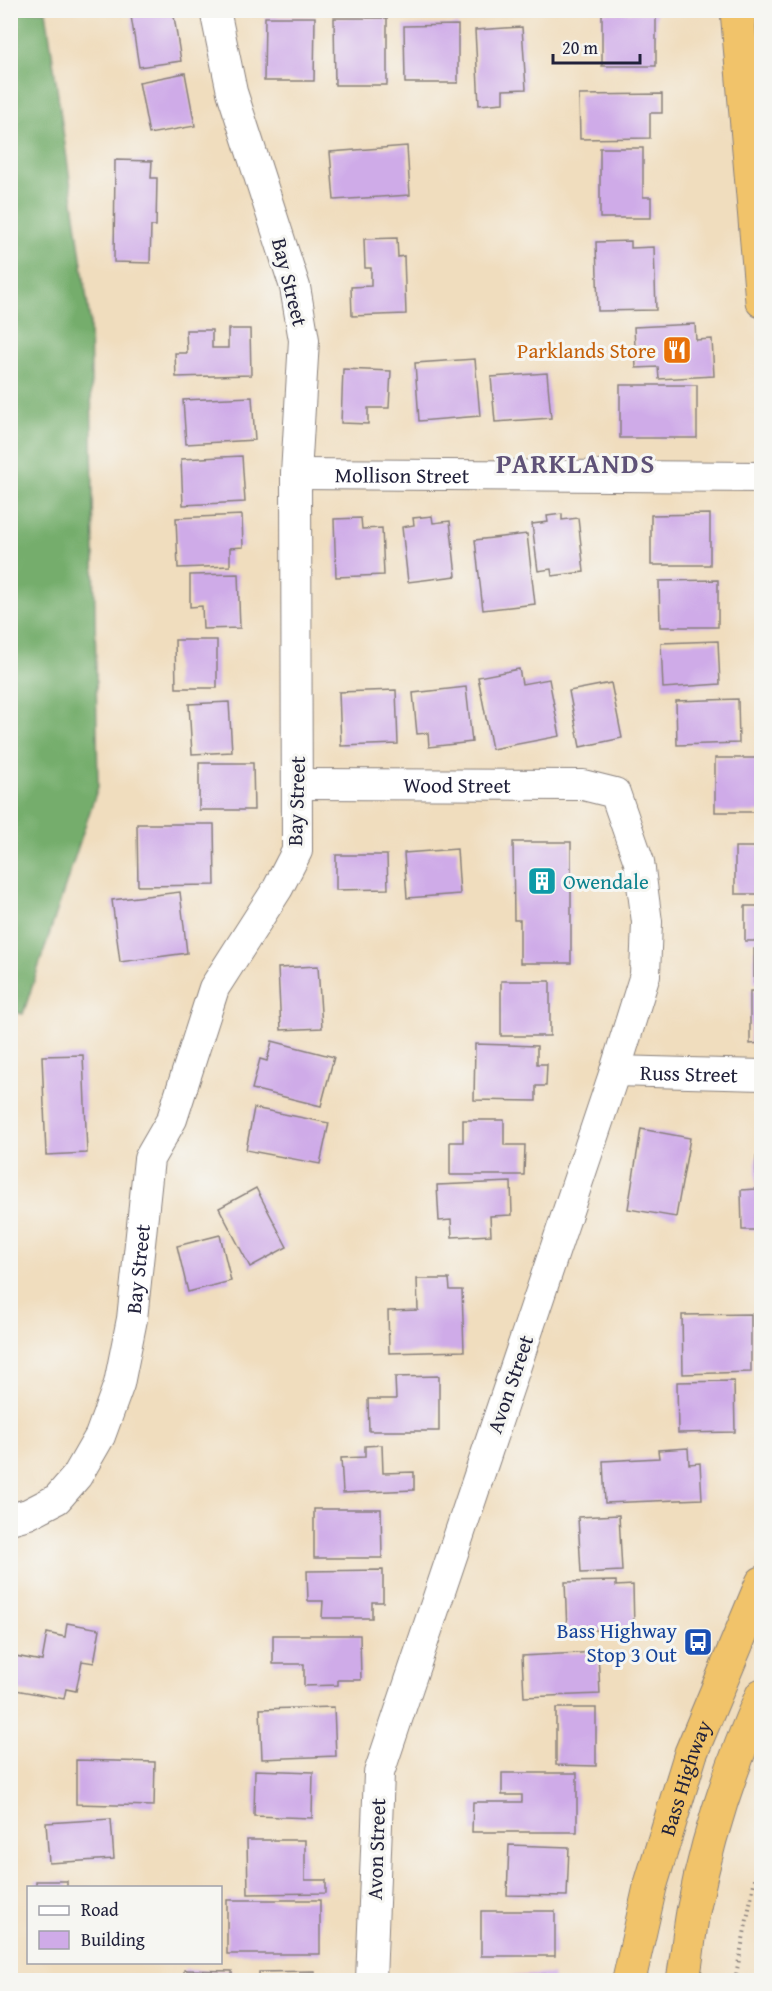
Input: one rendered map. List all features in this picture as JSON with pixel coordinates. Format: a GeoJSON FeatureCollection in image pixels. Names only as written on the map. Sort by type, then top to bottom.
{"type":"FeatureCollection","features":[{"type":"Feature","properties":{"kind":"highway"},"geometry":{"type":"LineString","coordinates":[[737,10],[762,301]]}},
{"type":"Feature","properties":{"kind":"highway","name":"Bass Highway"},"geometry":{"type":"LineString","coordinates":[[629,1980],[650,1887],[691,1753],[762,1583]]}},
{"type":"Feature","properties":{"kind":"highway","name":"Bass Highway"},"geometry":{"type":"LineString","coordinates":[[683,1980],[694,1911],[715,1825],[740,1745],[762,1695]]}},
{"type":"Feature","properties":{"kind":"street","name":"Bay Street"},"geometry":{"type":"LineString","coordinates":[[10,1519],[28,1514],[57,1499],[77,1476],[100,1436],[119,1383],[132,1319],[149,1159],[172,1119],[214,988],[278,888],[297,851],[296,474],[304,340],[297,298],[232,92],[214,10]]}},
{"type":"Feature","properties":{"kind":"street","name":"Mollison Street"},"geometry":{"type":"LineString","coordinates":[[296,474],[762,477]]}},
{"type":"Feature","properties":{"kind":"street","name":"Wood Street"},"geometry":{"type":"LineString","coordinates":[[298,784],[583,785],[615,793]]}},
{"type":"Feature","properties":{"kind":"street","name":"Avon Street"},"geometry":{"type":"LineString","coordinates":[[371,1980],[379,1773],[615,1071],[645,975],[647,922],[639,862],[615,793]]}},
{"type":"Feature","properties":{"kind":"street","name":"Russ Street"},"geometry":{"type":"LineString","coordinates":[[615,1071],[762,1075]]}},
{"type":"Feature","properties":{"kind":"path"},"geometry":{"type":"LineString","coordinates":[[735,1980],[762,1843]]}},
{"type":"Feature","properties":{"kind":"green space"},"geometry":{"type":"Polygon","coordinates":[[[10,11],[46,11],[90,321],[98,787],[23,1014],[10,1011],[10,11]]]}},
{"type":"Feature","properties":{"kind":"building"},"geometry":{"type":"Polygon","coordinates":[[[173,10],[181,61],[139,67],[131,16],[173,10]]]}},
{"type":"Feature","properties":{"kind":"building"},"geometry":{"type":"Polygon","coordinates":[[[602,13],[656,13],[656,66],[602,66],[602,13]]]}},
{"type":"Feature","properties":{"kind":"building"},"geometry":{"type":"Polygon","coordinates":[[[265,17],[315,17],[314,81],[264,81],[265,17]]]}},
{"type":"Feature","properties":{"kind":"building"},"geometry":{"type":"Polygon","coordinates":[[[334,18],[387,18],[387,85],[335,85],[334,18]]]}},
{"type":"Feature","properties":{"kind":"building"},"geometry":{"type":"Polygon","coordinates":[[[458,25],[458,83],[405,83],[404,26],[458,25]]]}},
{"type":"Feature","properties":{"kind":"building"},"geometry":{"type":"Polygon","coordinates":[[[522,27],[526,89],[503,90],[503,103],[479,105],[475,30],[522,27]]]}},
{"type":"Feature","properties":{"kind":"building"},"geometry":{"type":"Polygon","coordinates":[[[185,73],[195,126],[149,134],[139,82],[185,73]]]}},
{"type":"Feature","properties":{"kind":"building"},"geometry":{"type":"Polygon","coordinates":[[[662,94],[662,113],[650,113],[650,138],[580,139],[579,95],[662,94]]]}},
{"type":"Feature","properties":{"kind":"building"},"geometry":{"type":"Polygon","coordinates":[[[407,146],[410,195],[334,200],[330,152],[407,146]]]}},
{"type":"Feature","properties":{"kind":"building"},"geometry":{"type":"Polygon","coordinates":[[[600,148],[643,148],[643,197],[651,197],[651,218],[600,218],[600,148]]]}},
{"type":"Feature","properties":{"kind":"building"},"geometry":{"type":"Polygon","coordinates":[[[115,160],[152,161],[151,178],[157,178],[156,226],[151,226],[150,263],[114,262],[115,160]]]}},
{"type":"Feature","properties":{"kind":"building"},"geometry":{"type":"Polygon","coordinates":[[[397,238],[398,257],[404,256],[406,314],[352,316],[351,287],[371,286],[371,268],[365,268],[364,239],[397,238]]]}},
{"type":"Feature","properties":{"kind":"building"},"geometry":{"type":"Polygon","coordinates":[[[631,241],[631,248],[654,247],[656,310],[598,311],[596,242],[631,241]]]}},
{"type":"Feature","properties":{"kind":"building"},"geometry":{"type":"Polygon","coordinates":[[[695,324],[696,340],[712,339],[714,376],[659,379],[658,367],[636,368],[634,327],[695,324]]]}},
{"type":"Feature","properties":{"kind":"building"},"geometry":{"type":"Polygon","coordinates":[[[228,329],[250,329],[251,375],[176,377],[175,353],[187,353],[186,330],[212,330],[212,348],[228,348],[228,329]]]}},
{"type":"Feature","properties":{"kind":"building"},"geometry":{"type":"Polygon","coordinates":[[[475,359],[480,416],[419,421],[415,363],[475,359]]]}},
{"type":"Feature","properties":{"kind":"building"},"geometry":{"type":"Polygon","coordinates":[[[343,369],[391,371],[389,408],[368,408],[368,424],[341,423],[343,369]]]}},
{"type":"Feature","properties":{"kind":"building"},"geometry":{"type":"Polygon","coordinates":[[[547,373],[551,418],[495,422],[491,377],[547,373]]]}},
{"type":"Feature","properties":{"kind":"building"},"geometry":{"type":"Polygon","coordinates":[[[620,385],[697,385],[697,438],[620,438],[620,385]]]}},
{"type":"Feature","properties":{"kind":"building"},"geometry":{"type":"Polygon","coordinates":[[[252,397],[255,440],[186,444],[183,400],[252,397]]]}},
{"type":"Feature","properties":{"kind":"building"},"geometry":{"type":"Polygon","coordinates":[[[242,456],[245,502],[183,505],[181,459],[242,456]]]}},
{"type":"Feature","properties":{"kind":"building"},"geometry":{"type":"Polygon","coordinates":[[[562,514],[562,520],[578,518],[584,572],[552,576],[551,569],[538,571],[532,524],[548,522],[547,516],[562,514]]]}},
{"type":"Feature","properties":{"kind":"building"},"geometry":{"type":"Polygon","coordinates":[[[710,514],[710,565],[651,565],[651,515],[710,514]]]}},
{"type":"Feature","properties":{"kind":"building"},"geometry":{"type":"Polygon","coordinates":[[[242,515],[243,547],[230,548],[230,566],[178,568],[176,518],[242,515]]]}},
{"type":"Feature","properties":{"kind":"building"},"geometry":{"type":"Polygon","coordinates":[[[432,516],[433,523],[450,521],[456,576],[408,582],[402,527],[414,525],[413,518],[432,516]]]}},
{"type":"Feature","properties":{"kind":"building"},"geometry":{"type":"Polygon","coordinates":[[[361,518],[362,529],[382,528],[384,575],[336,577],[334,519],[361,518]]]}},
{"type":"Feature","properties":{"kind":"building"},"geometry":{"type":"Polygon","coordinates":[[[527,534],[535,604],[483,610],[475,540],[527,534]]]}},
{"type":"Feature","properties":{"kind":"building"},"geometry":{"type":"Polygon","coordinates":[[[238,574],[240,628],[203,629],[202,606],[190,607],[190,575],[238,574]]]}},
{"type":"Feature","properties":{"kind":"building"},"geometry":{"type":"Polygon","coordinates":[[[718,580],[718,627],[660,627],[659,581],[718,580]]]}},
{"type":"Feature","properties":{"kind":"building"},"geometry":{"type":"Polygon","coordinates":[[[175,640],[217,640],[217,688],[176,688],[175,640]]]}},
{"type":"Feature","properties":{"kind":"building"},"geometry":{"type":"Polygon","coordinates":[[[718,641],[720,684],[663,688],[661,643],[718,641]]]}},
{"type":"Feature","properties":{"kind":"building"},"geometry":{"type":"Polygon","coordinates":[[[519,669],[522,684],[549,679],[560,736],[492,749],[478,677],[519,669]]]}},
{"type":"Feature","properties":{"kind":"building"},"geometry":{"type":"Polygon","coordinates":[[[611,683],[622,738],[580,747],[569,691],[611,683]]]}},
{"type":"Feature","properties":{"kind":"building"},"geometry":{"type":"Polygon","coordinates":[[[466,687],[472,742],[429,747],[428,733],[417,734],[413,693],[466,687]]]}},
{"type":"Feature","properties":{"kind":"building"},"geometry":{"type":"Polygon","coordinates":[[[396,690],[398,744],[341,746],[339,692],[396,690]]]}},
{"type":"Feature","properties":{"kind":"building"},"geometry":{"type":"Polygon","coordinates":[[[738,699],[739,743],[677,745],[676,701],[738,699]]]}},
{"type":"Feature","properties":{"kind":"building"},"geometry":{"type":"Polygon","coordinates":[[[229,702],[232,752],[192,754],[189,704],[229,702]]]}},
{"type":"Feature","properties":{"kind":"building"},"geometry":{"type":"Polygon","coordinates":[[[715,758],[762,758],[762,812],[715,812],[715,758]]]}},
{"type":"Feature","properties":{"kind":"building"},"geometry":{"type":"Polygon","coordinates":[[[199,763],[253,763],[254,810],[199,810],[199,763]]]}},
{"type":"Feature","properties":{"kind":"building"},"geometry":{"type":"Polygon","coordinates":[[[137,824],[214,824],[215,885],[138,886],[137,824]]]}},
{"type":"Feature","properties":{"kind":"building","name":"Owendale"},"geometry":{"type":"Polygon","coordinates":[[[513,842],[571,842],[571,963],[520,963],[520,920],[514,920],[513,842]]]}},
{"type":"Feature","properties":{"kind":"building"},"geometry":{"type":"Polygon","coordinates":[[[735,847],[762,847],[762,894],[735,894],[735,847]]]}},
{"type":"Feature","properties":{"kind":"building"},"geometry":{"type":"Polygon","coordinates":[[[457,849],[460,894],[407,898],[404,853],[457,849]]]}},
{"type":"Feature","properties":{"kind":"building"},"geometry":{"type":"Polygon","coordinates":[[[336,855],[387,855],[388,889],[336,890],[336,855]]]}},
{"type":"Feature","properties":{"kind":"building"},"geometry":{"type":"Polygon","coordinates":[[[180,892],[187,953],[120,962],[112,900],[180,892]]]}},
{"type":"Feature","properties":{"kind":"building"},"geometry":{"type":"Polygon","coordinates":[[[745,906],[762,906],[762,941],[745,941],[745,906]]]}},
{"type":"Feature","properties":{"kind":"building"},"geometry":{"type":"Polygon","coordinates":[[[754,949],[762,949],[762,983],[754,983],[754,949]]]}},
{"type":"Feature","properties":{"kind":"building"},"geometry":{"type":"Polygon","coordinates":[[[318,966],[322,1028],[281,1030],[278,968],[318,966]]]}},
{"type":"Feature","properties":{"kind":"building"},"geometry":{"type":"Polygon","coordinates":[[[501,981],[550,981],[550,1036],[501,1036],[501,981]]]}},
{"type":"Feature","properties":{"kind":"building"},"geometry":{"type":"Polygon","coordinates":[[[750,991],[762,991],[762,1043],[750,1044],[750,991]]]}},
{"type":"Feature","properties":{"kind":"building"},"geometry":{"type":"Polygon","coordinates":[[[272,1041],[334,1057],[321,1106],[252,1089],[260,1059],[267,1061],[272,1041]]]}},
{"type":"Feature","properties":{"kind":"building"},"geometry":{"type":"Polygon","coordinates":[[[475,1044],[537,1046],[537,1064],[547,1064],[546,1086],[536,1086],[536,1101],[474,1100],[475,1044]]]}},
{"type":"Feature","properties":{"kind":"building"},"geometry":{"type":"Polygon","coordinates":[[[83,1055],[87,1153],[46,1155],[42,1056],[83,1055]]]}},
{"type":"Feature","properties":{"kind":"building"},"geometry":{"type":"Polygon","coordinates":[[[254,1108],[329,1123],[320,1164],[246,1150],[254,1108]]]}},
{"type":"Feature","properties":{"kind":"building"},"geometry":{"type":"Polygon","coordinates":[[[463,1120],[504,1120],[504,1145],[525,1145],[524,1175],[450,1175],[450,1142],[463,1142],[463,1120]]]}},
{"type":"Feature","properties":{"kind":"building"},"geometry":{"type":"Polygon","coordinates":[[[641,1129],[690,1138],[676,1217],[628,1209],[641,1129]]]}},
{"type":"Feature","properties":{"kind":"building"},"geometry":{"type":"Polygon","coordinates":[[[762,1156],[762,1230],[742,1230],[741,1190],[756,1189],[756,1157],[762,1156]]]}},
{"type":"Feature","properties":{"kind":"building"},"geometry":{"type":"Polygon","coordinates":[[[511,1182],[512,1215],[490,1216],[491,1235],[452,1237],[451,1220],[439,1221],[437,1185],[511,1182]]]}},
{"type":"Feature","properties":{"kind":"building"},"geometry":{"type":"Polygon","coordinates":[[[256,1188],[287,1247],[250,1267],[219,1208],[256,1188]]]}},
{"type":"Feature","properties":{"kind":"building"},"geometry":{"type":"Polygon","coordinates":[[[220,1235],[231,1281],[188,1292],[177,1246],[220,1235]]]}},
{"type":"Feature","properties":{"kind":"building"},"geometry":{"type":"Polygon","coordinates":[[[417,1279],[449,1279],[450,1290],[462,1290],[464,1351],[389,1353],[388,1311],[418,1310],[417,1279]]]}},
{"type":"Feature","properties":{"kind":"building"},"geometry":{"type":"Polygon","coordinates":[[[751,1314],[751,1372],[683,1374],[682,1315],[751,1314]]]}},
{"type":"Feature","properties":{"kind":"building"},"geometry":{"type":"Polygon","coordinates":[[[439,1376],[439,1431],[369,1431],[368,1399],[396,1399],[395,1377],[439,1376]]]}},
{"type":"Feature","properties":{"kind":"building"},"geometry":{"type":"Polygon","coordinates":[[[734,1381],[735,1432],[678,1433],[677,1382],[734,1381]]]}},
{"type":"Feature","properties":{"kind":"building"},"geometry":{"type":"Polygon","coordinates":[[[382,1445],[383,1473],[414,1472],[414,1490],[343,1493],[341,1458],[365,1457],[365,1446],[382,1445]]]}},
{"type":"Feature","properties":{"kind":"building"},"geometry":{"type":"Polygon","coordinates":[[[688,1448],[689,1464],[700,1463],[702,1499],[605,1503],[603,1461],[659,1458],[658,1450],[688,1448]]]}},
{"type":"Feature","properties":{"kind":"building"},"geometry":{"type":"Polygon","coordinates":[[[314,1509],[381,1509],[382,1558],[314,1558],[314,1509]]]}},
{"type":"Feature","properties":{"kind":"building"},"geometry":{"type":"Polygon","coordinates":[[[619,1515],[622,1571],[581,1573],[578,1517],[619,1515]]]}},
{"type":"Feature","properties":{"kind":"building"},"geometry":{"type":"Polygon","coordinates":[[[383,1570],[383,1602],[372,1602],[372,1618],[322,1618],[323,1601],[308,1601],[307,1571],[383,1570]]]}},
{"type":"Feature","properties":{"kind":"building"},"geometry":{"type":"Polygon","coordinates":[[[616,1581],[616,1586],[633,1585],[634,1629],[567,1631],[565,1582],[616,1581]]]}},
{"type":"Feature","properties":{"kind":"building"},"geometry":{"type":"Polygon","coordinates":[[[67,1623],[100,1629],[94,1663],[82,1661],[76,1691],[66,1689],[64,1699],[10,1689],[10,1655],[42,1661],[47,1633],[65,1637],[67,1623]]]}},
{"type":"Feature","properties":{"kind":"building"},"geometry":{"type":"Polygon","coordinates":[[[273,1635],[360,1635],[361,1680],[338,1680],[338,1685],[304,1686],[304,1664],[273,1664],[273,1635]]]}},
{"type":"Feature","properties":{"kind":"building"},"geometry":{"type":"Polygon","coordinates":[[[598,1652],[600,1694],[524,1697],[522,1656],[598,1652]]]}},
{"type":"Feature","properties":{"kind":"building"},"geometry":{"type":"Polygon","coordinates":[[[334,1707],[336,1756],[262,1759],[260,1709],[334,1707]]]}},
{"type":"Feature","properties":{"kind":"building"},"geometry":{"type":"Polygon","coordinates":[[[556,1708],[596,1708],[596,1766],[556,1765],[556,1708]]]}},
{"type":"Feature","properties":{"kind":"building"},"geometry":{"type":"Polygon","coordinates":[[[76,1760],[155,1762],[154,1806],[76,1804],[76,1760]]]}},
{"type":"Feature","properties":{"kind":"building"},"geometry":{"type":"Polygon","coordinates":[[[255,1770],[313,1772],[312,1818],[254,1816],[255,1770]]]}},
{"type":"Feature","properties":{"kind":"building"},"geometry":{"type":"Polygon","coordinates":[[[502,1773],[577,1773],[577,1832],[472,1832],[473,1802],[522,1802],[522,1795],[502,1795],[502,1773]]]}},
{"type":"Feature","properties":{"kind":"building"},"geometry":{"type":"Polygon","coordinates":[[[111,1819],[114,1859],[49,1863],[46,1823],[111,1819]]]}},
{"type":"Feature","properties":{"kind":"building"},"geometry":{"type":"Polygon","coordinates":[[[247,1840],[305,1840],[305,1880],[326,1880],[326,1893],[248,1894],[247,1840]]]}},
{"type":"Feature","properties":{"kind":"building"},"geometry":{"type":"Polygon","coordinates":[[[509,1845],[569,1847],[567,1896],[507,1895],[509,1845]]]}},
{"type":"Feature","properties":{"kind":"building"},"geometry":{"type":"Polygon","coordinates":[[[36,1881],[67,1881],[67,1886],[36,1886],[36,1881]]]}},
{"type":"Feature","properties":{"kind":"building"},"geometry":{"type":"Polygon","coordinates":[[[227,1900],[320,1900],[320,1954],[227,1954],[227,1900]]]}},
{"type":"Feature","properties":{"kind":"building"},"geometry":{"type":"Polygon","coordinates":[[[481,1911],[555,1911],[555,1956],[481,1956],[481,1911]]]}},
{"type":"Feature","properties":{"kind":"building"},"geometry":{"type":"Polygon","coordinates":[[[184,1970],[232,1971],[232,1980],[184,1980],[184,1970]]]}},
{"type":"Feature","properties":{"kind":"building"},"geometry":{"type":"Polygon","coordinates":[[[315,1971],[315,1980],[259,1980],[259,1972],[315,1971]]]}},
{"type":"Feature","properties":{"kind":"building"},"geometry":{"type":"Polygon","coordinates":[[[553,1974],[554,1980],[496,1980],[496,1977],[553,1974]]]}},
{"type":"Feature","properties":{"kind":"place","name":"Parklands Store"},"geometry":{"type":"Point","coordinates":[677,350]}},
{"type":"Feature","properties":{"kind":"place","name":"Owendale"},"geometry":{"type":"Point","coordinates":[542,881]}},
{"type":"Feature","properties":{"kind":"place","name":"Bass Highway Stop 3 Out"},"geometry":{"type":"Point","coordinates":[698,1642]}},
{"type":"Feature","properties":{"kind":"district","name":"PARKLANDS"},"geometry":{"type":"Point","coordinates":[576,463]}}]}
